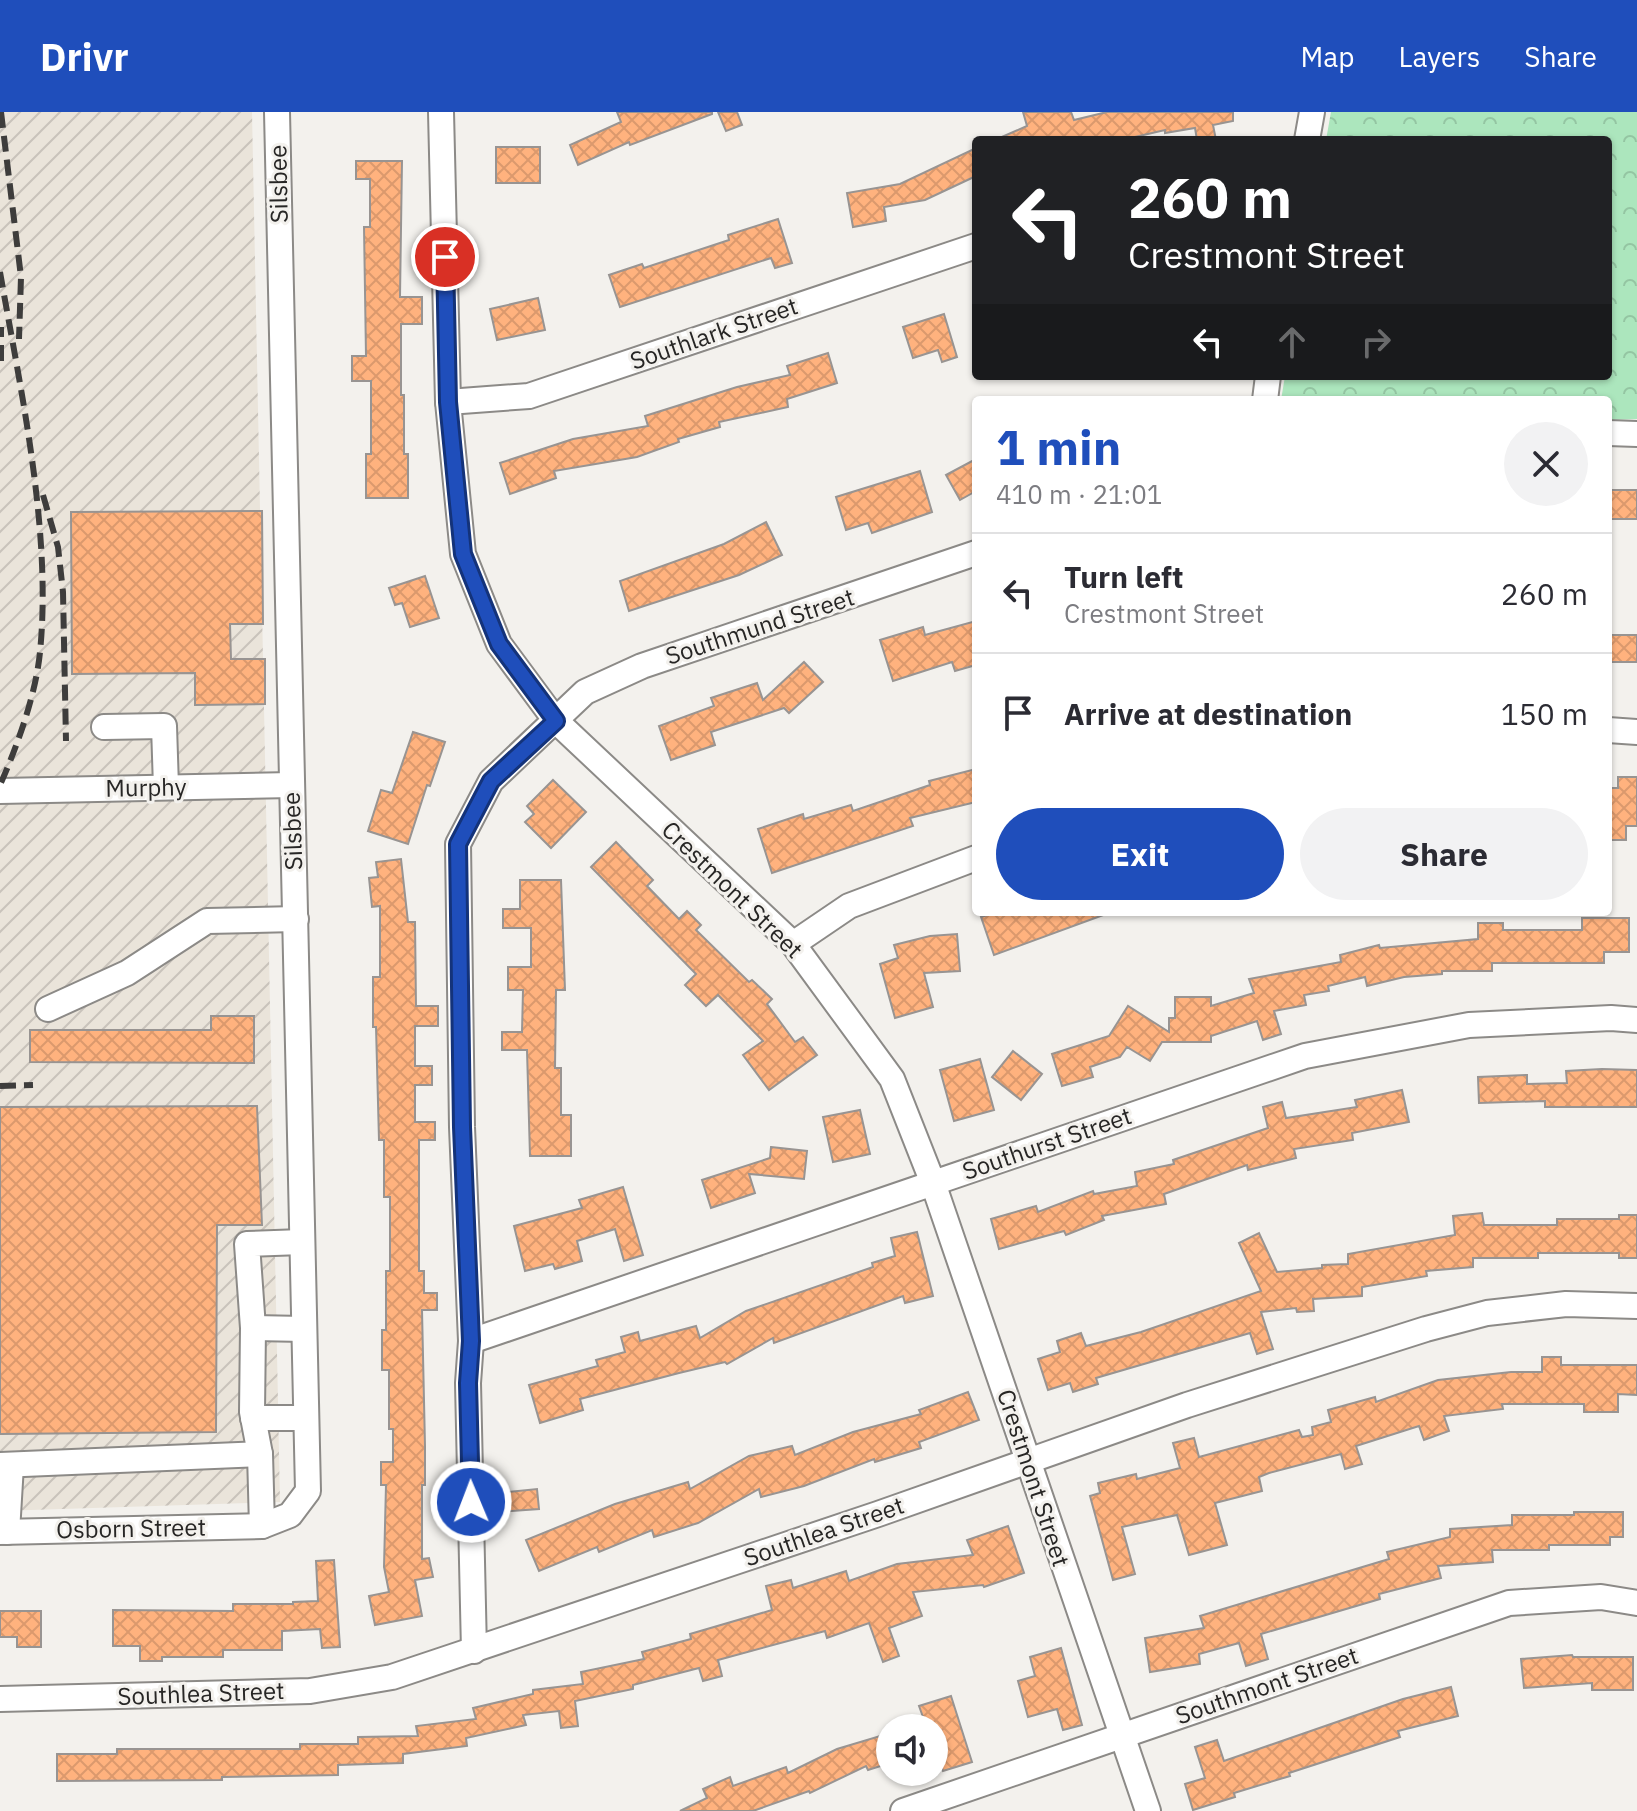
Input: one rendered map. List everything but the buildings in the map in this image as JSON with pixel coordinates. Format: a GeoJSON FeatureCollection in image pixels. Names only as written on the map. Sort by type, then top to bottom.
{"type":"FeatureCollection","features":[{"type":"Feature","properties":{"kind":"street","name":"Silsbee"},"geometry":{"type":"LineString","coordinates":[[262,1526],[290,1515],[308,1491],[277,112]]}},
{"type":"Feature","properties":{"kind":"street","name":"Crestmont Street"},"geometry":{"type":"LineString","coordinates":[[441,112],[448,402],[463,554],[499,644],[556,721],[793,944],[892,1079],[933,1183],[1148,1811]]}},
{"type":"Feature","properties":{"kind":"street"},"geometry":{"type":"LineString","coordinates":[[1308,136],[1312,112]]}},
{"type":"Feature","properties":{"kind":"street","name":"Southlark Street"},"geometry":{"type":"LineString","coordinates":[[448,402],[529,396],[972,247]]}},
{"type":"Feature","properties":{"kind":"street"},"geometry":{"type":"LineString","coordinates":[[1612,433],[1637,434]]}},
{"type":"Feature","properties":{"kind":"street","name":"Southmund Street"},"geometry":{"type":"LineString","coordinates":[[474,1651],[468,1383],[471,1341],[462,1127],[458,844],[491,781],[585,692],[642,666],[972,554]]}},
{"type":"Feature","properties":{"kind":"street"},"geometry":{"type":"LineString","coordinates":[[104,727],[164,726],[166,787]]}},
{"type":"Feature","properties":{"kind":"street"},"geometry":{"type":"LineString","coordinates":[[1612,730],[1637,732]]}},
{"type":"Feature","properties":{"kind":"street","name":"Murphy"},"geometry":{"type":"LineString","coordinates":[[0,791],[292,785]]}},
{"type":"Feature","properties":{"kind":"street"},"geometry":{"type":"LineString","coordinates":[[793,944],[849,906],[972,860]]}},
{"type":"Feature","properties":{"kind":"street"},"geometry":{"type":"LineString","coordinates":[[48,1009],[127,973],[207,921],[296,919]]}},
{"type":"Feature","properties":{"kind":"street","name":"Southurst Street"},"geometry":{"type":"LineString","coordinates":[[471,1341],[1305,1056],[1469,1025],[1611,1018],[1637,1020]]}},
{"type":"Feature","properties":{"kind":"street"},"geometry":{"type":"LineString","coordinates":[[262,1526],[260,1454],[253,1418],[253,1328],[247,1244],[302,1242]]}},
{"type":"Feature","properties":{"kind":"street","name":"Southlea Street"},"geometry":{"type":"LineString","coordinates":[[0,1699],[310,1691],[392,1677],[863,1519],[1202,1400],[1411,1333],[1471,1317],[1566,1304],[1637,1306]]}},
{"type":"Feature","properties":{"kind":"street"},"geometry":{"type":"LineString","coordinates":[[253,1328],[304,1329]]}},
{"type":"Feature","properties":{"kind":"street"},"geometry":{"type":"LineString","coordinates":[[253,1418],[306,1418]]}},
{"type":"Feature","properties":{"kind":"street"},"geometry":{"type":"LineString","coordinates":[[3,1532],[6,1465],[260,1454]]}},
{"type":"Feature","properties":{"kind":"street","name":"Osborn Street"},"geometry":{"type":"LineString","coordinates":[[3,1532],[262,1526]]}},
{"type":"Feature","properties":{"kind":"street","name":"Southmont Street"},"geometry":{"type":"LineString","coordinates":[[903,1811],[1509,1603],[1601,1597],[1637,1603]]}},
{"type":"Feature","properties":{"kind":"shaded area"},"geometry":{"type":"Polygon","coordinates":[[[0,112],[252,112],[280,1502],[0,1511],[0,112]]]}},
{"type":"Feature","properties":{"kind":"green space"},"geometry":{"type":"Polygon","coordinates":[[[1331,112],[1637,112],[1637,419],[1612,420],[1612,396],[1282,396],[1284,380],[1612,380],[1612,136],[1327,136],[1331,112]]]}},
{"type":"Feature","properties":{"kind":"railway"},"geometry":{"type":"LineString","coordinates":[[1,112],[21,277],[19,339]]}},
{"type":"Feature","properties":{"kind":"railway"},"geometry":{"type":"LineString","coordinates":[[0,272],[32,462],[42,559],[43,606],[40,652],[30,703],[0,785]]}},
{"type":"Feature","properties":{"kind":"railway"},"geometry":{"type":"LineString","coordinates":[[1,327],[1,361]]}},
{"type":"Feature","properties":{"kind":"railway"},"geometry":{"type":"LineString","coordinates":[[43,495],[58,547],[63,592],[66,741]]}},
{"type":"Feature","properties":{"kind":"railway"},"geometry":{"type":"LineString","coordinates":[[0,1086],[33,1085]]}},
{"type":"Feature","properties":{"kind":"route"},"geometry":{"type":"LineString","coordinates":[[445,257],[448,402],[463,554],[499,644],[556,721],[491,781],[458,844],[462,1127],[471,1341],[468,1383],[471,1502]]}}]}
